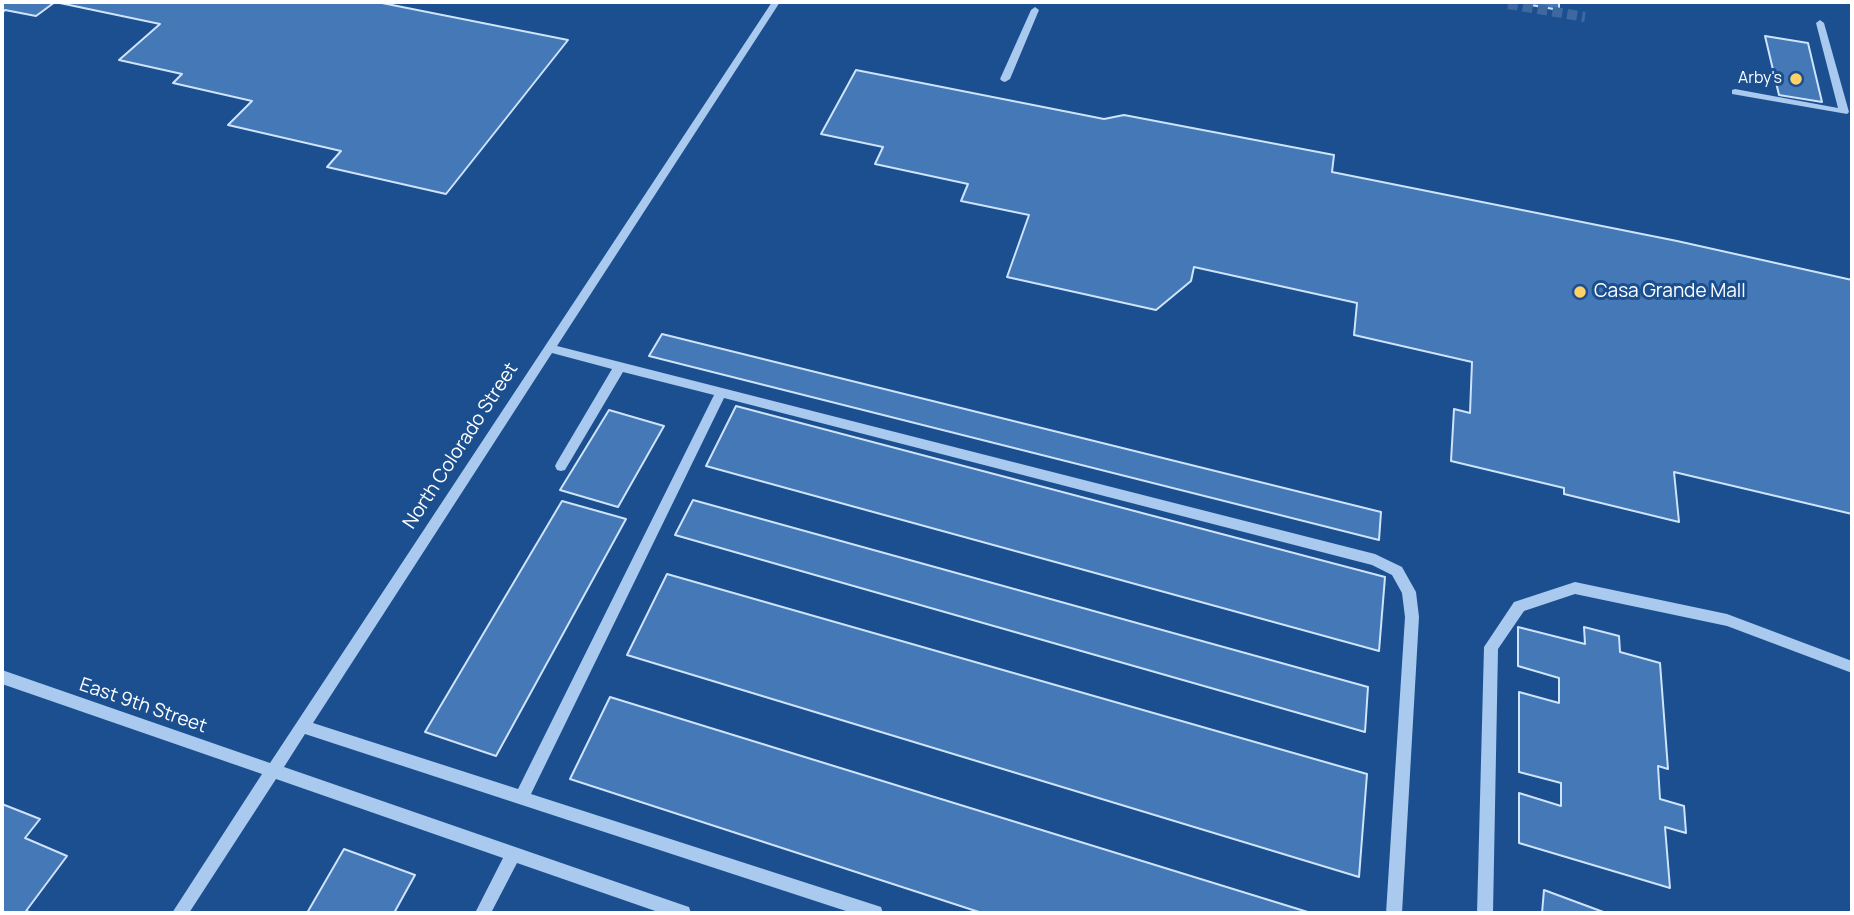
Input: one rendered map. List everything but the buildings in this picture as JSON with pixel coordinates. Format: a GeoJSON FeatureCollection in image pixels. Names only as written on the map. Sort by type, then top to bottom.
{"type":"FeatureCollection","features":[{"type":"Feature","properties":{"kind":"street","name":"North Colorado Street"},"geometry":{"type":"LineString","coordinates":[[180,913],[776,2]]}},
{"type":"Feature","properties":{"kind":"street"},"geometry":{"type":"LineString","coordinates":[[1005,79],[1035,10]]}},
{"type":"Feature","properties":{"kind":"street"},"geometry":{"type":"LineString","coordinates":[[1735,92],[1844,112],[1820,23]]}},
{"type":"Feature","properties":{"kind":"street"},"geometry":{"type":"LineString","coordinates":[[549,348],[1375,560],[1397,572],[1409,593],[1412,617],[1394,913]]}},
{"type":"Feature","properties":{"kind":"street"},"geometry":{"type":"LineString","coordinates":[[561,466],[620,366]]}},
{"type":"Feature","properties":{"kind":"street"},"geometry":{"type":"LineString","coordinates":[[521,798],[721,392]]}},
{"type":"Feature","properties":{"kind":"street"},"geometry":{"type":"LineString","coordinates":[[1485,913],[1491,647],[1519,606],[1575,588],[1727,620],[1852,667]]}},
{"type":"Feature","properties":{"kind":"street","name":"East 9th Street"},"geometry":{"type":"LineString","coordinates":[[2,677],[272,771]]}},
{"type":"Feature","properties":{"kind":"street"},"geometry":{"type":"LineString","coordinates":[[301,726],[876,913]]}},
{"type":"Feature","properties":{"kind":"street"},"geometry":{"type":"LineString","coordinates":[[272,771],[683,913]]}},
{"type":"Feature","properties":{"kind":"street"},"geometry":{"type":"LineString","coordinates":[[483,913],[513,854]]}},
{"type":"Feature","properties":{"kind":"tunnel"},"geometry":{"type":"LineString","coordinates":[[1508,4],[1585,17]]}},
{"type":"Feature","properties":{"kind":"place","name":"Arby's"},"geometry":{"type":"Point","coordinates":[1796,79]}},
{"type":"Feature","properties":{"kind":"place","name":"Casa Grande Mall"},"geometry":{"type":"Point","coordinates":[1580,292]}}]}
